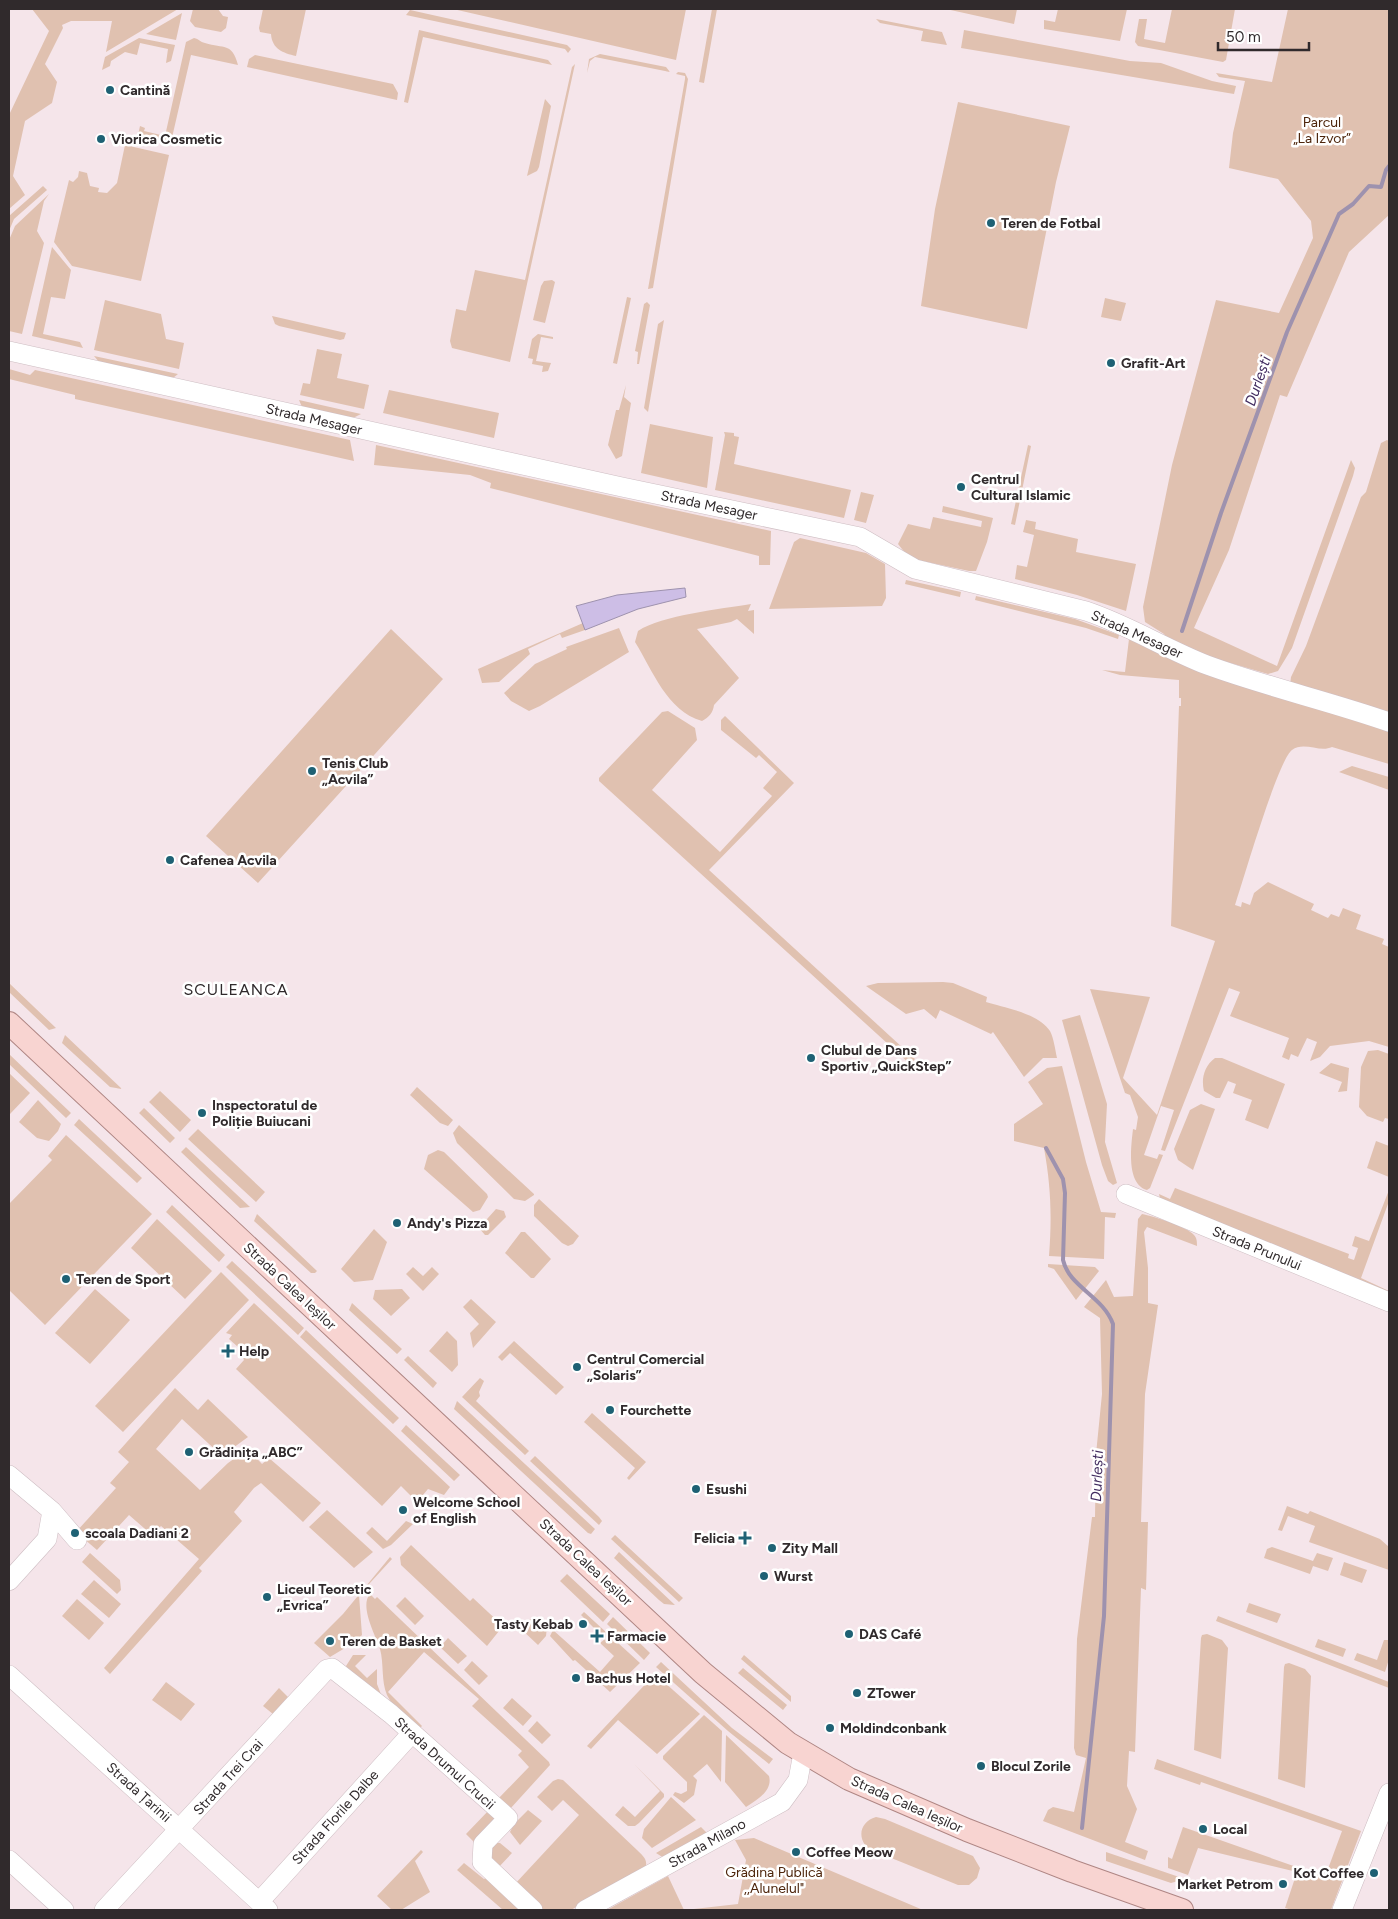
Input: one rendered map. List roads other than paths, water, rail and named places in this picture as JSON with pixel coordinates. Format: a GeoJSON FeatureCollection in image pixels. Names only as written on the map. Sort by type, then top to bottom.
{"type":"FeatureCollection","features":[{"type":"Feature","properties":{"kind":"main road","name":"Strada Calea Ieșilor"},"geometry":{"type":"LineString","coordinates":[[9,1023],[694,1664],[768,1728],[803,1753],[866,1787],[959,1827],[1085,1876],[1182,1910]]}},
{"type":"Feature","properties":{"kind":"street","name":"Strada Mesager"},"geometry":{"type":"LineString","coordinates":[[9,351],[607,484],[860,537],[915,569],[1086,610],[1112,620],[1169,649],[1232,674],[1389,722]]}},
{"type":"Feature","properties":{"kind":"street","name":"Strada Prunului"},"geometry":{"type":"LineString","coordinates":[[1126,1194],[1389,1302]]}},
{"type":"Feature","properties":{"kind":"street"},"geometry":{"type":"LineString","coordinates":[[9,1475],[52,1511],[77,1540]]}},
{"type":"Feature","properties":{"kind":"street"},"geometry":{"type":"LineString","coordinates":[[9,1581],[47,1539],[52,1511]]}},
{"type":"Feature","properties":{"kind":"street","name":"Strada Drumul Crucii"},"geometry":{"type":"LineString","coordinates":[[332,1668],[412,1733],[508,1818],[484,1844],[482,1862],[533,1910]]}},
{"type":"Feature","properties":{"kind":"street","name":"Strada Trei Crai"},"geometry":{"type":"LineString","coordinates":[[104,1910],[327,1669],[332,1668]]}},
{"type":"Feature","properties":{"kind":"street","name":"Strada Țarinii"},"geometry":{"type":"LineString","coordinates":[[9,1674],[263,1906]]}},
{"type":"Feature","properties":{"kind":"street","name":"Strada Florile Dalbe"},"geometry":{"type":"LineString","coordinates":[[263,1906],[412,1733]]}},
{"type":"Feature","properties":{"kind":"street","name":"Strada Milano"},"geometry":{"type":"LineString","coordinates":[[585,1910],[782,1802],[798,1780],[803,1753]]}},
{"type":"Feature","properties":{"kind":"street"},"geometry":{"type":"LineString","coordinates":[[1342,1910],[1389,1792]]}},
{"type":"Feature","properties":{"kind":"street"},"geometry":{"type":"LineString","coordinates":[[9,1860],[64,1910]]}},
{"type":"Feature","properties":{"kind":"waterway","name":"Durlești"},"geometry":{"type":"LineString","coordinates":[[1182,631],[1221,513],[1287,332],[1339,214],[1353,204],[1369,186],[1381,187],[1389,166]]}},
{"type":"Feature","properties":{"kind":"waterway","name":"Durlești"},"geometry":{"type":"LineString","coordinates":[[1046,1148],[1063,1179],[1065,1193],[1063,1260],[1066,1269],[1079,1285],[1102,1306],[1113,1324],[1104,1616],[1082,1828]]}},
{"type":"Feature","properties":{"kind":"place","name":"Cantină"},"geometry":{"type":"Point","coordinates":[110,90]}},
{"type":"Feature","properties":{"kind":"place","name":"Viorica Cosmetic"},"geometry":{"type":"Point","coordinates":[101,139]}},
{"type":"Feature","properties":{"kind":"place","name":"Teren de Fotbal"},"geometry":{"type":"Point","coordinates":[991,223]}},
{"type":"Feature","properties":{"kind":"place","name":"Grafit-Art"},"geometry":{"type":"Point","coordinates":[1111,363]}},
{"type":"Feature","properties":{"kind":"place","name":"Centrul Cultural Islamic"},"geometry":{"type":"Point","coordinates":[961,487]}},
{"type":"Feature","properties":{"kind":"place","name":"Tenis Club „Acvila”"},"geometry":{"type":"Point","coordinates":[312,771]}},
{"type":"Feature","properties":{"kind":"place","name":"Cafenea Acvila"},"geometry":{"type":"Point","coordinates":[170,860]}},
{"type":"Feature","properties":{"kind":"place","name":"Clubul de Dans Sportiv „QuickStep”"},"geometry":{"type":"Point","coordinates":[811,1058]}},
{"type":"Feature","properties":{"kind":"place","name":"Inspectoratul de Poliție Buiucani"},"geometry":{"type":"Point","coordinates":[202,1113]}},
{"type":"Feature","properties":{"kind":"place","name":"Andy's Pizza"},"geometry":{"type":"Point","coordinates":[397,1223]}},
{"type":"Feature","properties":{"kind":"place","name":"Teren de Sport"},"geometry":{"type":"Point","coordinates":[66,1279]}},
{"type":"Feature","properties":{"kind":"place","name":"Help"},"geometry":{"type":"Point","coordinates":[228,1351]}},
{"type":"Feature","properties":{"kind":"place","name":"Centrul Comercial „Solaris”"},"geometry":{"type":"Point","coordinates":[577,1367]}},
{"type":"Feature","properties":{"kind":"place","name":"Fourchette"},"geometry":{"type":"Point","coordinates":[610,1410]}},
{"type":"Feature","properties":{"kind":"place","name":"Grădinița „ABC”"},"geometry":{"type":"Point","coordinates":[189,1452]}},
{"type":"Feature","properties":{"kind":"place","name":"Esushi"},"geometry":{"type":"Point","coordinates":[696,1489]}},
{"type":"Feature","properties":{"kind":"place","name":"Welcome School of English"},"geometry":{"type":"Point","coordinates":[403,1510]}},
{"type":"Feature","properties":{"kind":"place","name":"scoala Dadiani 2"},"geometry":{"type":"Point","coordinates":[75,1533]}},
{"type":"Feature","properties":{"kind":"place","name":"Felicia"},"geometry":{"type":"Point","coordinates":[745,1538]}},
{"type":"Feature","properties":{"kind":"place","name":"Zity Mall"},"geometry":{"type":"Point","coordinates":[772,1548]}},
{"type":"Feature","properties":{"kind":"place","name":"Wurst"},"geometry":{"type":"Point","coordinates":[764,1576]}},
{"type":"Feature","properties":{"kind":"place","name":"Liceul Teoretic „Evrica”"},"geometry":{"type":"Point","coordinates":[267,1597]}},
{"type":"Feature","properties":{"kind":"place","name":"Tasty Kebab"},"geometry":{"type":"Point","coordinates":[583,1624]}},
{"type":"Feature","properties":{"kind":"place","name":"DAS Café"},"geometry":{"type":"Point","coordinates":[849,1634]}},
{"type":"Feature","properties":{"kind":"place","name":"Farmacie"},"geometry":{"type":"Point","coordinates":[597,1636]}},
{"type":"Feature","properties":{"kind":"place","name":"Teren de Basket"},"geometry":{"type":"Point","coordinates":[330,1641]}},
{"type":"Feature","properties":{"kind":"place","name":"Bachus Hotel"},"geometry":{"type":"Point","coordinates":[576,1678]}},
{"type":"Feature","properties":{"kind":"place","name":"ZTower"},"geometry":{"type":"Point","coordinates":[857,1693]}},
{"type":"Feature","properties":{"kind":"place","name":"Moldindconbank"},"geometry":{"type":"Point","coordinates":[830,1728]}},
{"type":"Feature","properties":{"kind":"place","name":"Blocul Zorile"},"geometry":{"type":"Point","coordinates":[981,1766]}},
{"type":"Feature","properties":{"kind":"place","name":"Local"},"geometry":{"type":"Point","coordinates":[1203,1829]}},
{"type":"Feature","properties":{"kind":"place","name":"Coffee Meow"},"geometry":{"type":"Point","coordinates":[796,1852]}},
{"type":"Feature","properties":{"kind":"place","name":"Kot Coffee"},"geometry":{"type":"Point","coordinates":[1374,1873]}},
{"type":"Feature","properties":{"kind":"place","name":"Market Petrom"},"geometry":{"type":"Point","coordinates":[1283,1884]}},
{"type":"Feature","properties":{"kind":"district","name":"SCULEANCA"},"geometry":{"type":"Point","coordinates":[236,989]}},
{"type":"Feature","properties":{"kind":"park label","name":"Parcul „La Izvor”"},"geometry":{"type":"Point","coordinates":[1322,130]}},
{"type":"Feature","properties":{"kind":"park label","name":"Grădina Publică ,,Alunelul\""},"geometry":{"type":"Point","coordinates":[774,1880]}}]}
